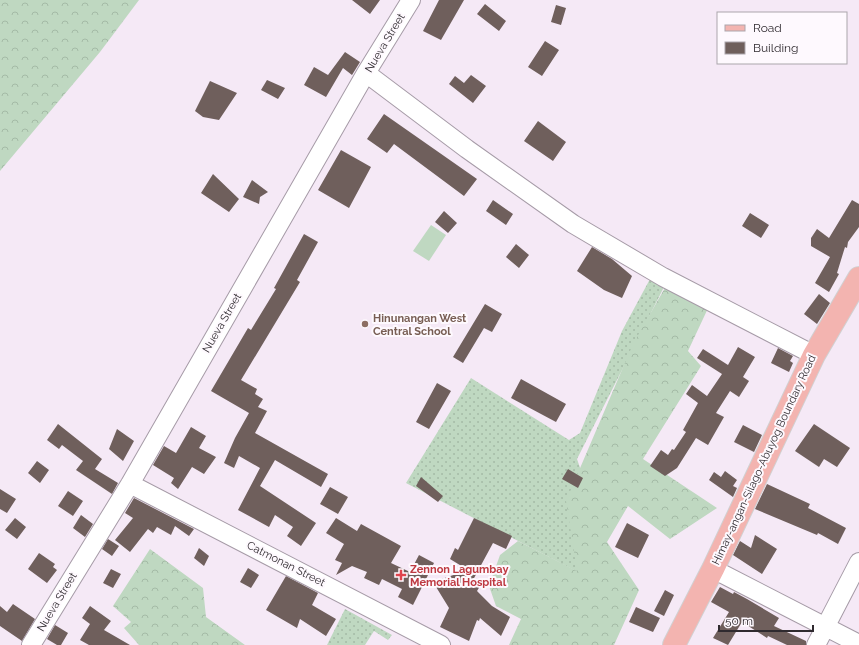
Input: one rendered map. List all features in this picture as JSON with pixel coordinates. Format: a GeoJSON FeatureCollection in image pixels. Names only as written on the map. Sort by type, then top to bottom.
{"type":"FeatureCollection","features":[{"type":"Feature","properties":{"kind":"main road","name":"Himay-angan-Silago-Abuyog Boundary Road"},"geometry":{"type":"LineString","coordinates":[[674,645],[713,569],[814,355],[859,278]]}},
{"type":"Feature","properties":{"kind":"street","name":"Nueva Street"},"geometry":{"type":"LineString","coordinates":[[31,645],[130,484],[366,73],[411,0]]}},
{"type":"Feature","properties":{"kind":"street"},"geometry":{"type":"LineString","coordinates":[[366,73],[467,149],[573,224],[663,277],[814,355]]}},
{"type":"Feature","properties":{"kind":"street","name":"Catmonan Street"},"geometry":{"type":"LineString","coordinates":[[130,484],[441,645]]}},
{"type":"Feature","properties":{"kind":"street"},"geometry":{"type":"LineString","coordinates":[[816,645],[859,562]]}},
{"type":"Feature","properties":{"kind":"street"},"geometry":{"type":"LineString","coordinates":[[713,569],[859,644]]}},
{"type":"Feature","properties":{"kind":"green space"},"geometry":{"type":"Polygon","coordinates":[[[0,0],[139,0],[100,52],[0,171],[0,0]]]}},
{"type":"Feature","properties":{"kind":"green space"},"geometry":{"type":"Polygon","coordinates":[[[431,225],[446,235],[429,261],[413,251],[431,225]]]}},
{"type":"Feature","properties":{"kind":"green space"},"geometry":{"type":"Polygon","coordinates":[[[650,279],[664,287],[577,459],[597,517],[578,572],[406,483],[471,378],[569,440],[580,433],[622,331],[650,279]]]}},
{"type":"Feature","properties":{"kind":"green space"},"geometry":{"type":"Polygon","coordinates":[[[666,286],[710,304],[688,351],[701,366],[643,459],[717,508],[670,539],[628,506],[607,542],[639,590],[614,645],[509,645],[521,619],[496,606],[489,586],[500,555],[518,541],[577,571],[566,501],[633,344],[666,286]]]}},
{"type":"Feature","properties":{"kind":"green space"},"geometry":{"type":"Polygon","coordinates":[[[150,549],[203,588],[206,617],[245,645],[139,645],[124,628],[131,622],[113,606],[150,549]]]}},
{"type":"Feature","properties":{"kind":"green space"},"geometry":{"type":"Polygon","coordinates":[[[345,609],[392,635],[388,640],[374,631],[365,645],[327,645],[345,609]]]}},
{"type":"Feature","properties":{"kind":"building"},"geometry":{"type":"Polygon","coordinates":[[[352,0],[380,0],[370,14],[352,0]]]}},
{"type":"Feature","properties":{"kind":"building"},"geometry":{"type":"Polygon","coordinates":[[[439,0],[464,0],[441,40],[423,31],[439,0]]]}},
{"type":"Feature","properties":{"kind":"building"},"geometry":{"type":"Polygon","coordinates":[[[485,4],[506,21],[499,31],[477,14],[485,4]]]}},
{"type":"Feature","properties":{"kind":"building"},"geometry":{"type":"Polygon","coordinates":[[[556,5],[566,8],[561,25],[551,22],[556,5]]]}},
{"type":"Feature","properties":{"kind":"building"},"geometry":{"type":"Polygon","coordinates":[[[545,41],[559,50],[542,76],[528,67],[545,41]]]}},
{"type":"Feature","properties":{"kind":"building"},"geometry":{"type":"Polygon","coordinates":[[[345,52],[360,62],[352,75],[343,68],[326,97],[304,85],[314,67],[328,75],[345,52]]]}},
{"type":"Feature","properties":{"kind":"building"},"geometry":{"type":"Polygon","coordinates":[[[471,75],[486,86],[473,103],[449,84],[455,76],[464,83],[471,75]]]}},
{"type":"Feature","properties":{"kind":"building"},"geometry":{"type":"Polygon","coordinates":[[[267,80],[285,88],[278,99],[261,90],[267,80]]]}},
{"type":"Feature","properties":{"kind":"building"},"geometry":{"type":"Polygon","coordinates":[[[210,81],[237,93],[219,120],[203,117],[195,111],[210,81]]]}},
{"type":"Feature","properties":{"kind":"building"},"geometry":{"type":"Polygon","coordinates":[[[384,114],[477,179],[464,196],[394,144],[387,153],[367,139],[384,114]]]}},
{"type":"Feature","properties":{"kind":"building"},"geometry":{"type":"Polygon","coordinates":[[[538,121],[566,142],[553,161],[524,141],[538,121]]]}},
{"type":"Feature","properties":{"kind":"building"},"geometry":{"type":"Polygon","coordinates":[[[341,150],[371,167],[349,208],[318,190],[341,150]]]}},
{"type":"Feature","properties":{"kind":"building"},"geometry":{"type":"Polygon","coordinates":[[[213,174],[239,199],[229,212],[201,193],[213,174]]]}},
{"type":"Feature","properties":{"kind":"building"},"geometry":{"type":"Polygon","coordinates":[[[252,180],[268,192],[260,197],[259,204],[243,197],[252,180]]]}},
{"type":"Feature","properties":{"kind":"building"},"geometry":{"type":"Polygon","coordinates":[[[493,200],[513,214],[506,225],[486,211],[493,200]]]}},
{"type":"Feature","properties":{"kind":"building"},"geometry":{"type":"Polygon","coordinates":[[[852,200],[859,204],[859,227],[848,242],[847,248],[845,247],[837,273],[839,274],[829,292],[815,283],[830,257],[811,246],[811,238],[817,229],[829,238],[852,200]]]}},
{"type":"Feature","properties":{"kind":"building"},"geometry":{"type":"Polygon","coordinates":[[[444,211],[457,223],[448,233],[435,222],[444,211]]]}},
{"type":"Feature","properties":{"kind":"building"},"geometry":{"type":"Polygon","coordinates":[[[750,213],[769,225],[761,238],[742,226],[750,213]]]}},
{"type":"Feature","properties":{"kind":"building"},"geometry":{"type":"Polygon","coordinates":[[[304,234],[318,242],[297,280],[300,282],[241,380],[257,389],[255,394],[263,399],[258,407],[267,411],[255,433],[328,474],[321,487],[275,460],[260,486],[316,523],[301,546],[287,536],[293,527],[275,515],[269,527],[238,510],[260,468],[239,456],[234,468],[224,463],[235,438],[249,413],[211,391],[248,328],[251,330],[276,289],[274,288],[304,234]]]}},
{"type":"Feature","properties":{"kind":"building"},"geometry":{"type":"Polygon","coordinates":[[[516,244],[529,255],[519,268],[506,257],[516,244]]]}},
{"type":"Feature","properties":{"kind":"building"},"geometry":{"type":"Polygon","coordinates":[[[592,247],[612,259],[632,276],[622,298],[604,290],[577,271],[592,247]]]}},
{"type":"Feature","properties":{"kind":"building"},"geometry":{"type":"Polygon","coordinates":[[[819,294],[830,303],[817,324],[804,314],[819,294]]]}},
{"type":"Feature","properties":{"kind":"building"},"geometry":{"type":"Polygon","coordinates":[[[485,304],[502,314],[492,332],[484,328],[463,363],[453,357],[485,304]]]}},
{"type":"Feature","properties":{"kind":"building"},"geometry":{"type":"Polygon","coordinates":[[[738,347],[755,357],[743,377],[749,381],[739,397],[730,391],[716,413],[724,417],[708,445],[696,438],[677,468],[665,476],[650,466],[661,450],[668,455],[672,449],[674,450],[686,432],[683,430],[698,403],[686,394],[692,385],[707,396],[722,374],[697,358],[703,349],[728,365],[738,347]]]}},
{"type":"Feature","properties":{"kind":"building"},"geometry":{"type":"Polygon","coordinates":[[[778,348],[793,356],[790,361],[793,363],[789,372],[771,363],[778,348]]]}},
{"type":"Feature","properties":{"kind":"building"},"geometry":{"type":"Polygon","coordinates":[[[521,379],[566,404],[556,422],[511,398],[521,379]]]}},
{"type":"Feature","properties":{"kind":"building"},"geometry":{"type":"Polygon","coordinates":[[[437,383],[451,391],[429,429],[416,422],[437,383]]]}},
{"type":"Feature","properties":{"kind":"building"},"geometry":{"type":"Polygon","coordinates":[[[58,424],[102,459],[95,469],[118,483],[112,494],[76,470],[83,461],[62,445],[59,449],[47,440],[58,424]]]}},
{"type":"Feature","properties":{"kind":"building"},"geometry":{"type":"Polygon","coordinates":[[[814,424],[850,448],[837,467],[824,459],[819,467],[795,451],[814,424]]]}},
{"type":"Feature","properties":{"kind":"building"},"geometry":{"type":"Polygon","coordinates":[[[743,425],[762,435],[754,452],[734,442],[743,425]]]}},
{"type":"Feature","properties":{"kind":"building"},"geometry":{"type":"Polygon","coordinates":[[[191,427],[206,436],[199,448],[216,457],[204,474],[192,467],[178,489],[171,483],[174,478],[153,465],[164,446],[176,453],[191,427]]]}},
{"type":"Feature","properties":{"kind":"building"},"geometry":{"type":"Polygon","coordinates":[[[117,429],[134,441],[123,461],[109,449],[117,429]]]}},
{"type":"Feature","properties":{"kind":"building"},"geometry":{"type":"Polygon","coordinates":[[[37,461],[49,470],[40,483],[28,473],[37,461]]]}},
{"type":"Feature","properties":{"kind":"building"},"geometry":{"type":"Polygon","coordinates":[[[568,469],[583,478],[578,488],[562,479],[568,469]]]}},
{"type":"Feature","properties":{"kind":"building"},"geometry":{"type":"Polygon","coordinates":[[[725,471],[737,480],[733,486],[737,488],[733,497],[709,480],[714,472],[721,477],[725,471]]]}},
{"type":"Feature","properties":{"kind":"building"},"geometry":{"type":"Polygon","coordinates":[[[421,477],[443,496],[438,502],[416,486],[421,477]]]}},
{"type":"Feature","properties":{"kind":"building"},"geometry":{"type":"Polygon","coordinates":[[[767,484],[810,504],[808,508],[846,528],[838,544],[818,533],[817,535],[755,509],[767,484]]]}},
{"type":"Feature","properties":{"kind":"building"},"geometry":{"type":"Polygon","coordinates":[[[330,487],[348,497],[338,514],[320,504],[330,487]]]}},
{"type":"Feature","properties":{"kind":"building"},"geometry":{"type":"Polygon","coordinates":[[[0,489],[16,499],[7,513],[0,509],[0,489]]]}},
{"type":"Feature","properties":{"kind":"building"},"geometry":{"type":"Polygon","coordinates":[[[68,491],[83,501],[73,516],[58,506],[68,491]]]}},
{"type":"Feature","properties":{"kind":"building"},"geometry":{"type":"Polygon","coordinates":[[[134,498],[194,529],[189,536],[175,526],[171,535],[157,527],[153,533],[148,529],[130,552],[115,540],[133,518],[125,513],[134,498]]]}},
{"type":"Feature","properties":{"kind":"building"},"geometry":{"type":"Polygon","coordinates":[[[81,515],[93,524],[85,537],[73,528],[81,515]]]}},
{"type":"Feature","properties":{"kind":"building"},"geometry":{"type":"Polygon","coordinates":[[[15,518],[26,527],[17,539],[5,530],[15,518]]]}},
{"type":"Feature","properties":{"kind":"building"},"geometry":{"type":"Polygon","coordinates":[[[336,518],[357,531],[361,524],[401,546],[391,563],[410,572],[419,555],[434,563],[413,605],[398,597],[402,589],[382,579],[379,585],[364,578],[367,572],[352,566],[336,575],[342,563],[335,560],[344,544],[326,533],[336,518]]]}},
{"type":"Feature","properties":{"kind":"building"},"geometry":{"type":"Polygon","coordinates":[[[474,518],[512,536],[506,549],[493,543],[473,580],[480,586],[477,591],[492,606],[510,617],[501,636],[480,618],[479,621],[477,620],[469,641],[440,627],[449,608],[433,582],[468,570],[450,559],[455,548],[458,550],[474,518]]]}},
{"type":"Feature","properties":{"kind":"building"},"geometry":{"type":"Polygon","coordinates":[[[627,523],[649,535],[638,558],[615,547],[627,523]]]}},
{"type":"Feature","properties":{"kind":"building"},"geometry":{"type":"Polygon","coordinates":[[[755,535],[777,549],[762,574],[733,555],[740,541],[751,548],[755,535]]]}},
{"type":"Feature","properties":{"kind":"building"},"geometry":{"type":"Polygon","coordinates":[[[108,539],[119,546],[112,556],[102,549],[108,539]]]}},
{"type":"Feature","properties":{"kind":"building"},"geometry":{"type":"Polygon","coordinates":[[[199,548],[209,556],[204,566],[194,558],[199,548]]]}},
{"type":"Feature","properties":{"kind":"building"},"geometry":{"type":"Polygon","coordinates":[[[39,553],[55,564],[53,567],[57,570],[47,583],[28,569],[39,553]]]}},
{"type":"Feature","properties":{"kind":"building"},"geometry":{"type":"Polygon","coordinates":[[[248,568],[259,575],[251,588],[240,582],[248,568]]]}},
{"type":"Feature","properties":{"kind":"building"},"geometry":{"type":"Polygon","coordinates":[[[111,569],[121,574],[113,588],[103,583],[111,569]]]}},
{"type":"Feature","properties":{"kind":"building"},"geometry":{"type":"Polygon","coordinates":[[[286,576],[318,593],[312,605],[336,619],[326,636],[300,619],[297,628],[266,610],[286,576]]]}},
{"type":"Feature","properties":{"kind":"building"},"geometry":{"type":"Polygon","coordinates":[[[720,587],[733,594],[734,592],[779,618],[774,626],[806,641],[806,645],[787,645],[768,636],[767,638],[742,622],[728,645],[713,638],[729,612],[711,602],[720,587]]]}},
{"type":"Feature","properties":{"kind":"building"},"geometry":{"type":"Polygon","coordinates":[[[665,590],[674,595],[664,616],[654,611],[665,590]]]}},
{"type":"Feature","properties":{"kind":"building"},"geometry":{"type":"Polygon","coordinates":[[[13,604],[35,619],[22,641],[0,626],[0,606],[7,612],[13,604]]]}},
{"type":"Feature","properties":{"kind":"building"},"geometry":{"type":"Polygon","coordinates":[[[90,606],[111,621],[104,630],[130,645],[89,645],[80,640],[90,624],[82,618],[90,606]]]}},
{"type":"Feature","properties":{"kind":"building"},"geometry":{"type":"Polygon","coordinates":[[[636,607],[660,618],[653,632],[629,622],[636,607]]]}},
{"type":"Feature","properties":{"kind":"building"},"geometry":{"type":"Polygon","coordinates":[[[55,625],[68,633],[61,645],[57,645],[47,639],[55,625]]]}},
{"type":"Feature","properties":{"kind":"place","name":"Hinunangan West Central School"},"geometry":{"type":"Point","coordinates":[365,324]}},
{"type":"Feature","properties":{"kind":"place","name":"Zennon Lagumbay Memorial Hospital"},"geometry":{"type":"Point","coordinates":[401,575]}}]}
